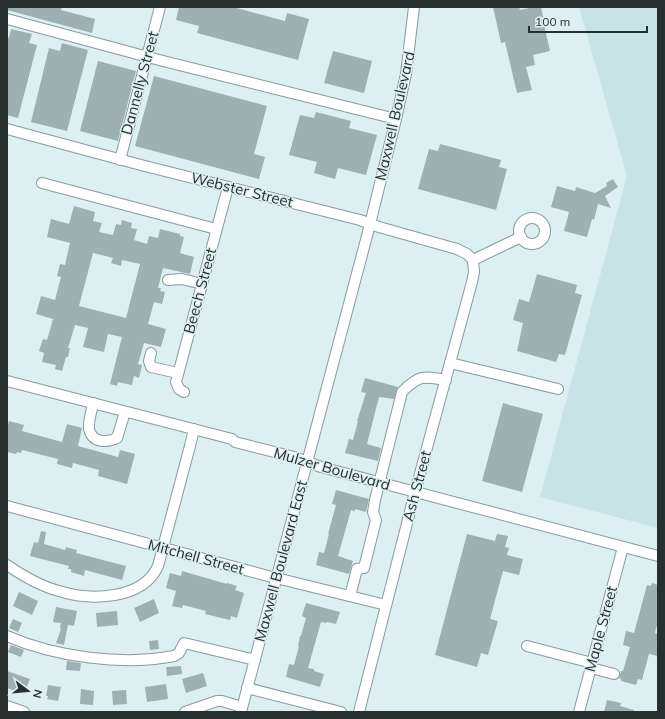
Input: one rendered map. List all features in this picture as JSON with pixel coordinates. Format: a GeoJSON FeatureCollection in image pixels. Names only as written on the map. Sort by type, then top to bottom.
{"type":"FeatureCollection","features":[{"type":"Feature","properties":{"kind":"street","name":"Dannelly Street"},"geometry":{"type":"LineString","coordinates":[[120,160],[160,7]]}},
{"type":"Feature","properties":{"kind":"street","name":"Maxwell Boulevard"},"geometry":{"type":"LineString","coordinates":[[370,224],[406,74],[414,7]]}},
{"type":"Feature","properties":{"kind":"street"},"geometry":{"type":"LineString","coordinates":[[7,19],[396,119]]}},
{"type":"Feature","properties":{"kind":"street","name":"Webster Street"},"geometry":{"type":"LineString","coordinates":[[7,129],[120,160],[360,220],[457,249],[467,254],[473,260]]}},
{"type":"Feature","properties":{"kind":"street"},"geometry":{"type":"LineString","coordinates":[[42,183],[216,229]]}},
{"type":"Feature","properties":{"kind":"street","name":"Beech Street"},"geometry":{"type":"LineString","coordinates":[[184,392],[176,386],[178,373],[228,187]]}},
{"type":"Feature","properties":{"kind":"street","name":"Maxwell Boulevard East"},"geometry":{"type":"LineString","coordinates":[[242,709],[370,224]]}},
{"type":"Feature","properties":{"kind":"street"},"geometry":{"type":"LineString","coordinates":[[473,260],[521,237]]}},
{"type":"Feature","properties":{"kind":"street","name":"Ash Street"},"geometry":{"type":"LineString","coordinates":[[359,712],[472,282],[474,272],[473,260]]}},
{"type":"Feature","properties":{"kind":"street"},"geometry":{"type":"LineString","coordinates":[[168,280],[182,280],[202,284]]}},
{"type":"Feature","properties":{"kind":"street"},"geometry":{"type":"LineString","coordinates":[[151,353],[149,362],[151,367],[178,373]]}},
{"type":"Feature","properties":{"kind":"street"},"geometry":{"type":"LineString","coordinates":[[450,363],[558,389]]}},
{"type":"Feature","properties":{"kind":"street"},"geometry":{"type":"LineString","coordinates":[[350,596],[357,569],[364,568],[366,561],[376,520],[373,512],[402,392],[413,381],[421,378],[430,377],[446,380]]}},
{"type":"Feature","properties":{"kind":"street","name":"Mulzer Boulevard"},"geometry":{"type":"LineString","coordinates":[[7,381],[194,429],[294,457],[321,467],[658,556]]}},
{"type":"Feature","properties":{"kind":"street"},"geometry":{"type":"LineString","coordinates":[[93,404],[89,428],[91,434],[96,439],[103,441],[110,441],[117,438],[125,412]]}},
{"type":"Feature","properties":{"kind":"street"},"geometry":{"type":"LineString","coordinates":[[7,565],[41,585],[78,595],[97,596],[118,594],[134,590],[150,579],[158,566],[194,429]]}},
{"type":"Feature","properties":{"kind":"street","name":"Mitchell Street"},"geometry":{"type":"LineString","coordinates":[[7,506],[276,578],[386,605]]}},
{"type":"Feature","properties":{"kind":"street","name":"Maple Street"},"geometry":{"type":"LineString","coordinates":[[579,712],[623,547]]}},
{"type":"Feature","properties":{"kind":"street"},"geometry":{"type":"LineString","coordinates":[[7,636],[60,652],[104,659],[127,660],[174,656],[179,654],[184,643],[255,660]]}},
{"type":"Feature","properties":{"kind":"street"},"geometry":{"type":"LineString","coordinates":[[527,646],[592,665],[614,674]]}},
{"type":"Feature","properties":{"kind":"street"},"geometry":{"type":"LineString","coordinates":[[247,688],[341,712]]}},
{"type":"Feature","properties":{"kind":"street"},"geometry":{"type":"LineString","coordinates":[[185,712],[222,701],[242,709]]}},
{"type":"Feature","properties":{"kind":"street"},"geometry":{"type":"LineString","coordinates":[[7,706],[24,712]]}},
{"type":"Feature","properties":{"kind":"shaded area"},"geometry":{"type":"Polygon","coordinates":[[[579,7],[658,7],[658,528],[540,497],[627,176],[579,7]]]}},
{"type":"Feature","properties":{"kind":"building"},"geometry":{"type":"Polygon","coordinates":[[[7,7],[62,7],[61,10],[95,19],[92,33],[7,10],[7,7]]]}},
{"type":"Feature","properties":{"kind":"building"},"geometry":{"type":"Polygon","coordinates":[[[179,7],[233,7],[285,21],[287,13],[309,19],[298,60],[197,33],[199,26],[176,20],[179,7]]]}},
{"type":"Feature","properties":{"kind":"building"},"geometry":{"type":"Polygon","coordinates":[[[493,7],[519,7],[520,10],[541,7],[550,51],[533,55],[535,65],[526,67],[532,90],[517,93],[505,42],[501,43],[493,7]]]}},
{"type":"Feature","properties":{"kind":"building"},"geometry":{"type":"Polygon","coordinates":[[[11,29],[32,34],[29,43],[37,45],[18,118],[7,115],[7,37],[9,38],[11,29]]]}},
{"type":"Feature","properties":{"kind":"building"},"geometry":{"type":"Polygon","coordinates":[[[62,43],[88,50],[67,131],[31,122],[49,48],[60,51],[62,43]]]}},
{"type":"Feature","properties":{"kind":"building"},"geometry":{"type":"Polygon","coordinates":[[[333,51],[372,61],[364,93],[324,83],[333,51]]]}},
{"type":"Feature","properties":{"kind":"building"},"geometry":{"type":"Polygon","coordinates":[[[98,61],[136,71],[118,141],[80,131],[98,61]]]}},
{"type":"Feature","properties":{"kind":"building"},"geometry":{"type":"Polygon","coordinates":[[[154,76],[267,106],[254,154],[265,157],[259,179],[135,146],[154,76]]]}},
{"type":"Feature","properties":{"kind":"building"},"geometry":{"type":"Polygon","coordinates":[[[316,112],[351,121],[349,128],[377,135],[366,175],[338,168],[335,179],[314,173],[317,162],[289,155],[300,115],[314,118],[316,112]]]}},
{"type":"Feature","properties":{"kind":"building"},"geometry":{"type":"Polygon","coordinates":[[[440,144],[501,160],[499,167],[507,169],[496,210],[418,189],[429,149],[438,151],[440,144]]]}},
{"type":"Feature","properties":{"kind":"building"},"geometry":{"type":"Polygon","coordinates":[[[613,179],[618,187],[605,196],[611,208],[598,204],[594,220],[592,219],[587,237],[564,231],[569,212],[551,207],[557,186],[575,191],[576,187],[595,193],[607,186],[606,183],[613,179]]]}},
{"type":"Feature","properties":{"kind":"building"},"geometry":{"type":"Polygon","coordinates":[[[74,206],[95,212],[93,221],[102,223],[99,232],[113,235],[116,224],[121,225],[122,220],[132,223],[131,228],[137,229],[134,240],[147,244],[149,236],[158,238],[160,229],[180,234],[180,236],[184,237],[180,253],[194,257],[190,274],[163,268],[158,288],[161,288],[160,291],[165,292],[162,304],[154,302],[148,324],[166,329],[161,347],[144,343],[138,364],[142,365],[139,378],[134,376],[132,385],[118,382],[117,386],[110,384],[122,337],[108,334],[104,352],[83,347],[88,328],[75,325],[68,348],[70,348],[68,357],[66,357],[62,371],[55,369],[56,365],[42,362],[44,353],[39,351],[43,339],[47,340],[53,319],[36,314],[41,296],[55,300],[61,277],[57,276],[60,264],[65,265],[70,243],[47,237],[51,219],[69,224],[74,206]],[[93,253],[79,306],[126,318],[140,264],[122,260],[121,266],[111,263],[113,258],[93,253]]]}},
{"type":"Feature","properties":{"kind":"building"},"geometry":{"type":"Polygon","coordinates":[[[537,274],[577,285],[575,293],[582,295],[565,355],[559,354],[556,362],[517,351],[523,323],[513,320],[519,299],[529,302],[537,274]]]}},
{"type":"Feature","properties":{"kind":"building"},"geometry":{"type":"Polygon","coordinates":[[[365,378],[398,387],[394,399],[379,397],[367,444],[381,448],[378,461],[345,453],[349,439],[353,440],[357,421],[366,393],[361,392],[365,378]]]}},
{"type":"Feature","properties":{"kind":"building"},"geometry":{"type":"Polygon","coordinates":[[[503,403],[543,414],[522,492],[482,481],[503,403]]]}},
{"type":"Feature","properties":{"kind":"building"},"geometry":{"type":"Polygon","coordinates":[[[9,421],[24,425],[22,431],[62,442],[67,424],[82,428],[78,446],[118,457],[120,450],[135,454],[127,484],[98,476],[99,470],[73,463],[72,468],[57,464],[58,459],[22,450],[21,453],[17,452],[16,454],[7,452],[7,427],[9,421]]]}},
{"type":"Feature","properties":{"kind":"building"},"geometry":{"type":"Polygon","coordinates":[[[336,490],[369,499],[366,512],[355,509],[355,511],[351,510],[338,556],[353,561],[349,574],[316,565],[319,552],[324,553],[336,505],[332,504],[336,490]]]}},
{"type":"Feature","properties":{"kind":"building"},"geometry":{"type":"Polygon","coordinates":[[[41,531],[46,532],[44,544],[65,550],[66,547],[77,550],[76,553],[126,566],[122,580],[85,570],[84,576],[71,572],[71,569],[68,569],[69,566],[30,556],[34,542],[38,543],[41,531]]]}},
{"type":"Feature","properties":{"kind":"building"},"geometry":{"type":"Polygon","coordinates":[[[467,534],[495,541],[497,534],[508,536],[505,547],[509,548],[507,555],[523,559],[519,575],[503,571],[490,619],[498,621],[488,655],[481,653],[477,667],[435,655],[467,534]]]}},
{"type":"Feature","properties":{"kind":"building"},"geometry":{"type":"Polygon","coordinates":[[[182,571],[237,586],[235,590],[244,593],[237,618],[231,616],[230,620],[205,614],[206,611],[183,605],[182,608],[172,606],[176,591],[166,588],[170,573],[181,576],[182,571]]]}},
{"type":"Feature","properties":{"kind":"building"},"geometry":{"type":"Polygon","coordinates":[[[652,583],[658,585],[658,620],[655,633],[658,634],[658,656],[649,654],[642,680],[638,679],[636,685],[621,681],[619,678],[621,671],[623,671],[630,647],[623,645],[626,631],[634,633],[647,585],[651,586],[652,583]]]}},
{"type":"Feature","properties":{"kind":"building"},"geometry":{"type":"Polygon","coordinates":[[[19,592],[38,601],[32,615],[13,606],[19,592]]]}},
{"type":"Feature","properties":{"kind":"building"},"geometry":{"type":"Polygon","coordinates":[[[154,599],[159,613],[140,622],[134,608],[154,599]]]}},
{"type":"Feature","properties":{"kind":"building"},"geometry":{"type":"Polygon","coordinates":[[[306,603],[340,612],[336,624],[321,622],[308,668],[324,674],[320,687],[286,677],[289,664],[294,665],[300,636],[306,618],[302,616],[306,603]]]}},
{"type":"Feature","properties":{"kind":"building"},"geometry":{"type":"Polygon","coordinates":[[[56,607],[77,611],[74,626],[68,625],[64,645],[56,643],[61,629],[61,623],[53,622],[56,607]]]}},
{"type":"Feature","properties":{"kind":"building"},"geometry":{"type":"Polygon","coordinates":[[[117,611],[118,625],[97,627],[96,613],[117,611]]]}},
{"type":"Feature","properties":{"kind":"building"},"geometry":{"type":"Polygon","coordinates":[[[13,619],[22,623],[18,632],[9,628],[13,619]]]}},
{"type":"Feature","properties":{"kind":"building"},"geometry":{"type":"Polygon","coordinates":[[[158,640],[159,649],[150,650],[149,641],[158,640]]]}},
{"type":"Feature","properties":{"kind":"building"},"geometry":{"type":"Polygon","coordinates":[[[11,645],[24,650],[21,657],[8,652],[11,645]]]}},
{"type":"Feature","properties":{"kind":"building"},"geometry":{"type":"Polygon","coordinates":[[[67,661],[81,663],[80,671],[66,670],[67,661]]]}},
{"type":"Feature","properties":{"kind":"building"},"geometry":{"type":"Polygon","coordinates":[[[181,666],[182,674],[167,676],[166,667],[181,666]]]}},
{"type":"Feature","properties":{"kind":"building"},"geometry":{"type":"Polygon","coordinates":[[[7,671],[30,679],[24,694],[7,688],[7,671]]]}},
{"type":"Feature","properties":{"kind":"building"},"geometry":{"type":"Polygon","coordinates":[[[203,673],[207,686],[186,693],[182,679],[203,673]]]}},
{"type":"Feature","properties":{"kind":"building"},"geometry":{"type":"Polygon","coordinates":[[[166,684],[168,699],[147,702],[145,687],[166,684]]]}},
{"type":"Feature","properties":{"kind":"building"},"geometry":{"type":"Polygon","coordinates":[[[48,685],[61,687],[58,701],[47,699],[48,696],[46,696],[48,685]]]}},
{"type":"Feature","properties":{"kind":"building"},"geometry":{"type":"Polygon","coordinates":[[[81,689],[94,691],[93,705],[80,704],[81,689]]]}},
{"type":"Feature","properties":{"kind":"building"},"geometry":{"type":"Polygon","coordinates":[[[126,690],[127,704],[113,705],[112,691],[126,690]]]}},
{"type":"Feature","properties":{"kind":"building"},"geometry":{"type":"Polygon","coordinates":[[[607,700],[621,703],[620,706],[634,710],[634,712],[604,712],[607,700]]]}}]}
